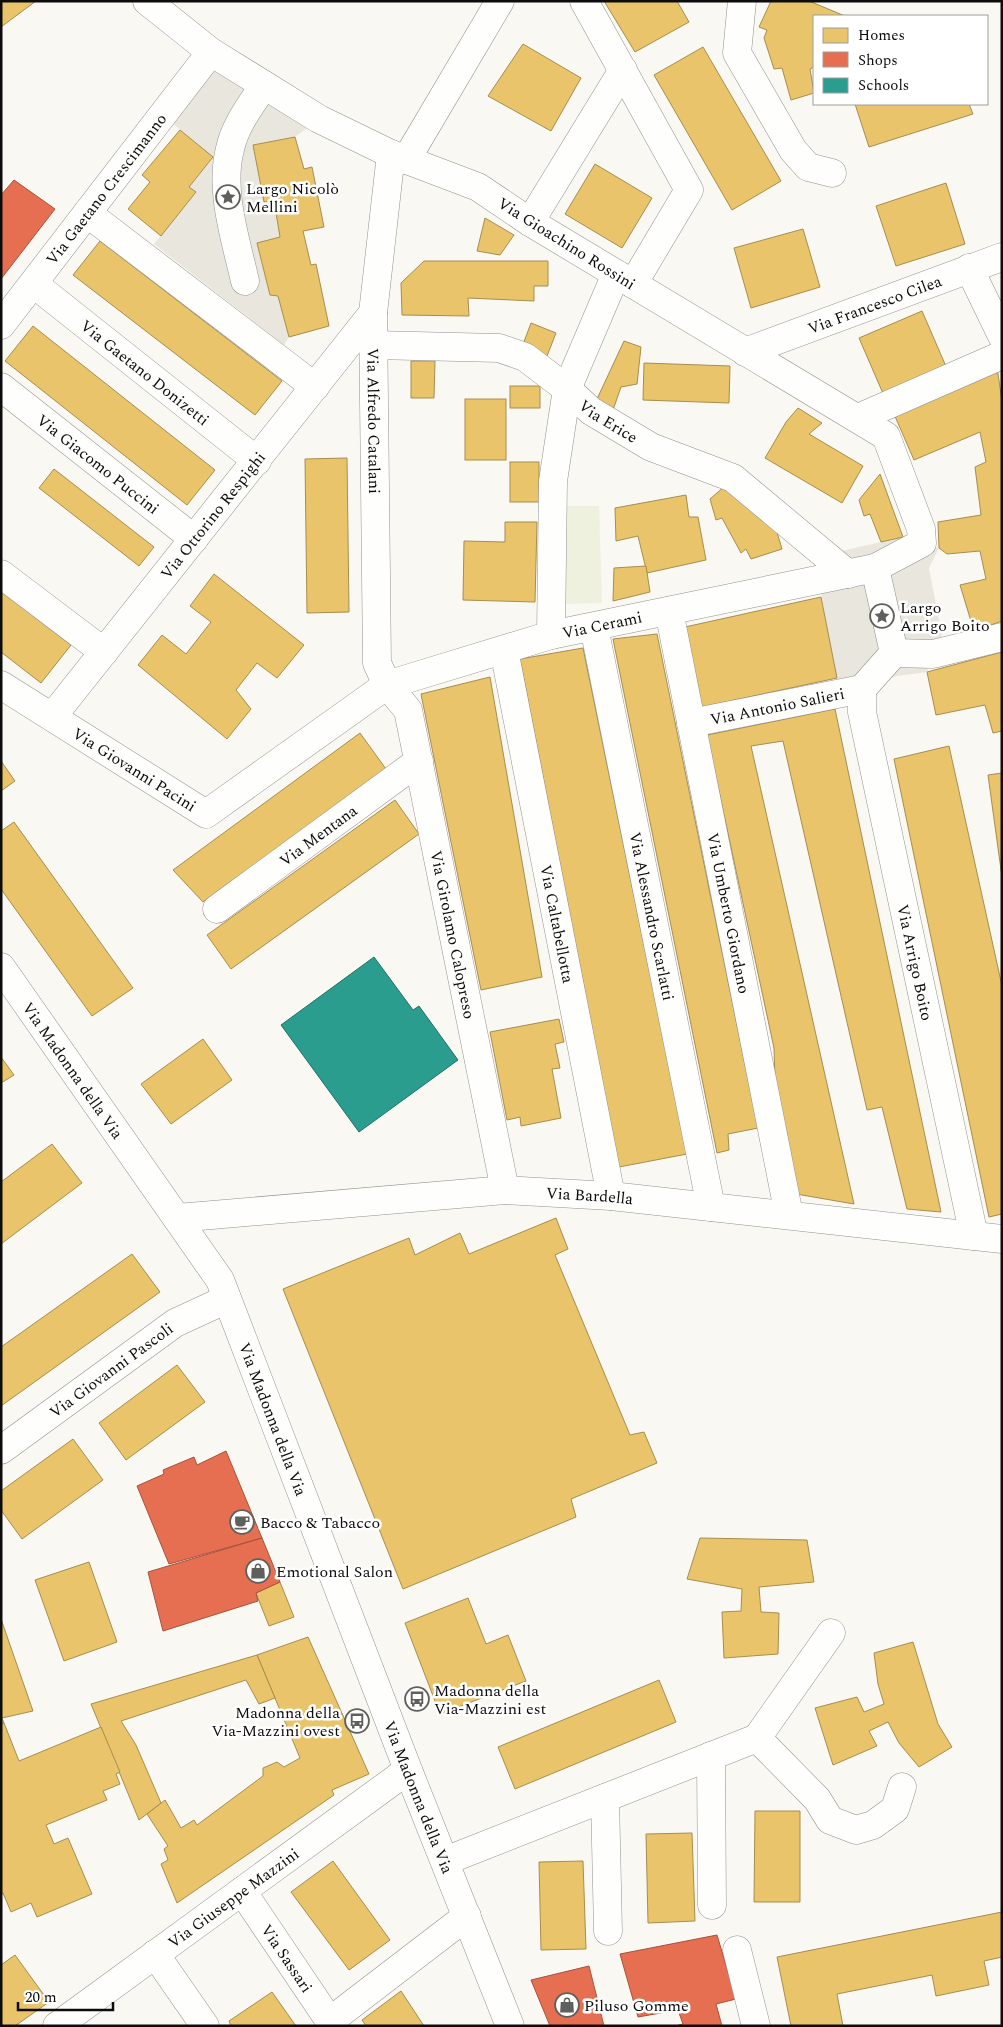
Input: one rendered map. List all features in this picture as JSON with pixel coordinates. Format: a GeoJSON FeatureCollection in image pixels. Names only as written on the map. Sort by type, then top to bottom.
{"type":"FeatureCollection","features":[{"type":"Feature","properties":{"kind":"street","name":"Via Gioachino Rossini"},"geometry":{"type":"LineString","coordinates":[[148,1],[211,52],[319,119],[398,157],[478,186],[530,222],[886,436],[921,530],[922,543]]}},
{"type":"Feature","properties":{"kind":"street"},"geometry":{"type":"LineString","coordinates":[[398,157],[500,1]]}},
{"type":"Feature","properties":{"kind":"street"},"geometry":{"type":"LineString","coordinates":[[551,635],[553,481],[567,389],[624,279],[689,190],[584,1]]}},
{"type":"Feature","properties":{"kind":"street"},"geometry":{"type":"LineString","coordinates":[[742,1],[737,53],[793,150],[808,167],[832,173]]}},
{"type":"Feature","properties":{"kind":"street","name":"Via Gaetano Crescimanno"},"geometry":{"type":"LineString","coordinates":[[1,325],[211,52]]}},
{"type":"Feature","properties":{"kind":"street"},"geometry":{"type":"LineString","coordinates":[[530,222],[623,70]]}},
{"type":"Feature","properties":{"kind":"street"},"geometry":{"type":"LineString","coordinates":[[245,281],[229,213],[227,176],[229,149],[239,124],[264,85]]}},
{"type":"Feature","properties":{"kind":"street","name":"Via Alfredo Catalani"},"geometry":{"type":"LineString","coordinates":[[387,685],[377,663],[374,313],[398,157]]}},
{"type":"Feature","properties":{"kind":"street"},"geometry":{"type":"LineString","coordinates":[[87,214],[315,387]]}},
{"type":"Feature","properties":{"kind":"street","name":"Via Francesco Cilea"},"geometry":{"type":"LineString","coordinates":[[745,352],[1002,257]]}},
{"type":"Feature","properties":{"kind":"street"},"geometry":{"type":"LineString","coordinates":[[969,268],[1002,336]]}},
{"type":"Feature","properties":{"kind":"street","name":"Via Gaetano Donizetti"},"geometry":{"type":"LineString","coordinates":[[34,284],[257,461]]}},
{"type":"Feature","properties":{"kind":"street","name":"Via Ottorino Respighi"},"geometry":{"type":"LineString","coordinates":[[52,717],[374,313]]}},
{"type":"Feature","properties":{"kind":"street","name":"Via Erice"},"geometry":{"type":"LineString","coordinates":[[374,345],[498,348],[525,357],[567,389],[591,411],[652,447],[733,478],[823,567]]}},
{"type":"Feature","properties":{"kind":"street"},"geometry":{"type":"LineString","coordinates":[[858,418],[1002,355]]}},
{"type":"Feature","properties":{"kind":"street","name":"Via Giacomo Puccini"},"geometry":{"type":"LineString","coordinates":[[1,387],[194,540]]}},
{"type":"Feature","properties":{"kind":"street","name":"Via Cerami"},"geometry":{"type":"LineString","coordinates":[[387,685],[551,635],[669,611],[823,567],[848,574],[875,568],[922,543]]}},
{"type":"Feature","properties":{"kind":"street"},"geometry":{"type":"LineString","coordinates":[[875,568],[894,652]]}},
{"type":"Feature","properties":{"kind":"street"},"geometry":{"type":"LineString","coordinates":[[1,574],[104,652]]}},
{"type":"Feature","properties":{"kind":"street","name":"Via Umberto Giordano"},"geometry":{"type":"LineString","coordinates":[[669,611],[789,1215]]}},
{"type":"Feature","properties":{"kind":"street","name":"Via Alessandro Scarlatti"},"geometry":{"type":"LineString","coordinates":[[594,627],[711,1207]]}},
{"type":"Feature","properties":{"kind":"street"},"geometry":{"type":"LineString","coordinates":[[894,652],[933,654],[1002,637]]}},
{"type":"Feature","properties":{"kind":"street","name":"Via Caltabellotta"},"geometry":{"type":"LineString","coordinates":[[504,650],[611,1196]]}},
{"type":"Feature","properties":{"kind":"street"},"geometry":{"type":"LineString","coordinates":[[862,689],[894,652]]}},
{"type":"Feature","properties":{"kind":"street","name":"Via Giovanni Pacini"},"geometry":{"type":"LineString","coordinates":[[1,685],[206,814],[387,685]]}},
{"type":"Feature","properties":{"kind":"street","name":"Via Girolamo Calopreso"},"geometry":{"type":"LineString","coordinates":[[387,685],[408,710],[505,1190]]}},
{"type":"Feature","properties":{"kind":"street","name":"Via Antonio Salieri"},"geometry":{"type":"LineString","coordinates":[[691,723],[862,689]]}},
{"type":"Feature","properties":{"kind":"street","name":"Via Arrigo Boito"},"geometry":{"type":"LineString","coordinates":[[862,689],[862,712],[974,1236]]}},
{"type":"Feature","properties":{"kind":"street","name":"Via Mentana"},"geometry":{"type":"LineString","coordinates":[[217,909],[419,761]]}},
{"type":"Feature","properties":{"kind":"street","name":"Via Madonna della Via"},"geometry":{"type":"LineString","coordinates":[[5,981],[220,1280],[408,1770],[510,2026]]}},
{"type":"Feature","properties":{"kind":"street","name":"Via Bardella"},"geometry":{"type":"LineString","coordinates":[[177,1218],[505,1190],[611,1196],[1002,1239]]}},
{"type":"Feature","properties":{"kind":"street","name":"Via Giovanni Pascoli"},"geometry":{"type":"LineString","coordinates":[[1,1450],[175,1323],[227,1299]]}},
{"type":"Feature","properties":{"kind":"street"},"geometry":{"type":"LineString","coordinates":[[445,1861],[757,1738],[831,1633]]}},
{"type":"Feature","properties":{"kind":"street"},"geometry":{"type":"LineString","coordinates":[[757,1738],[817,1798],[830,1820],[856,1830],[873,1825],[895,1809],[902,1787]]}},
{"type":"Feature","properties":{"kind":"street"},"geometry":{"type":"LineString","coordinates":[[711,1756],[712,1905]]}},
{"type":"Feature","properties":{"kind":"street","name":"Via Giuseppe Mazzini"},"geometry":{"type":"LineString","coordinates":[[56,2026],[408,1770]]}},
{"type":"Feature","properties":{"kind":"street"},"geometry":{"type":"LineString","coordinates":[[605,1798],[608,1931]]}},
{"type":"Feature","properties":{"kind":"street","name":"Via Sassari"},"geometry":{"type":"LineString","coordinates":[[242,1891],[332,2023]]}},
{"type":"Feature","properties":{"kind":"street"},"geometry":{"type":"LineString","coordinates":[[332,2023],[467,1916]]}},
{"type":"Feature","properties":{"kind":"street"},"geometry":{"type":"LineString","coordinates":[[737,1950],[756,2026]]}},
{"type":"Feature","properties":{"kind":"street"},"geometry":{"type":"LineString","coordinates":[[156,1954],[205,2026]]}},
{"type":"Feature","properties":{"kind":"green space"},"geometry":{"type":"Polygon","coordinates":[[[563,506],[599,506],[602,603],[564,604],[563,506]]]}},
{"type":"Feature","properties":{"kind":"shaded area","name":"Largo Nicolò Mellini"},"geometry":{"type":"Polygon","coordinates":[[[211,52],[319,119],[295,137],[254,145],[274,201],[280,237],[257,243],[270,295],[278,296],[289,337],[284,345],[154,244],[196,193],[189,187],[213,158],[163,115],[211,52]]]}},
{"type":"Feature","properties":{"kind":"shaded area","name":"Largo Arrigo Boito"},"geometry":{"type":"Polygon","coordinates":[[[903,537],[939,548],[929,568],[942,636],[927,672],[897,676],[862,689],[838,693],[815,557],[903,537]]]}},
{"type":"Feature","properties":{"kind":"building: Homes"},"geometry":{"type":"Polygon","coordinates":[[[1,1],[36,1],[1,27],[1,1]]]}},
{"type":"Feature","properties":{"kind":"building: Homes"},"geometry":{"type":"Polygon","coordinates":[[[604,1],[677,1],[689,22],[635,52],[604,1]]]}},
{"type":"Feature","properties":{"kind":"building: Homes"},"geometry":{"type":"Polygon","coordinates":[[[771,1],[809,1],[843,15],[813,15],[813,68],[810,69],[813,93],[791,100],[782,68],[774,69],[764,38],[767,30],[759,27],[771,1]]]}},
{"type":"Feature","properties":{"kind":"building: Homes"},"geometry":{"type":"Polygon","coordinates":[[[523,44],[581,78],[551,131],[488,96],[523,44]]]}},
{"type":"Feature","properties":{"kind":"building: Homes"},"geometry":{"type":"Polygon","coordinates":[[[703,47],[781,181],[732,210],[654,75],[703,47]]]}},
{"type":"Feature","properties":{"kind":"building: Homes"},"geometry":{"type":"Polygon","coordinates":[[[855,105],[969,105],[973,114],[869,147],[855,105]]]}},
{"type":"Feature","properties":{"kind":"building: Homes"},"geometry":{"type":"Polygon","coordinates":[[[180,130],[213,157],[189,187],[196,192],[161,236],[128,209],[150,182],[142,175],[180,130]]]}},
{"type":"Feature","properties":{"kind":"building: Homes"},"geometry":{"type":"Polygon","coordinates":[[[295,137],[304,169],[312,167],[324,227],[303,231],[311,265],[316,264],[329,326],[289,337],[278,296],[270,295],[257,243],[280,237],[274,201],[264,202],[253,145],[295,137]]]}},
{"type":"Feature","properties":{"kind":"building: Homes"},"geometry":{"type":"Polygon","coordinates":[[[595,164],[652,198],[622,248],[565,214],[595,164]]]}},
{"type":"Feature","properties":{"kind":"building: Homes"},"geometry":{"type":"Polygon","coordinates":[[[946,183],[965,244],[896,266],[876,206],[946,183]]]}},
{"type":"Feature","properties":{"kind":"building: Homes"},"geometry":{"type":"Polygon","coordinates":[[[485,218],[514,235],[500,255],[477,251],[485,218]]]}},
{"type":"Feature","properties":{"kind":"building: Homes"},"geometry":{"type":"Polygon","coordinates":[[[803,229],[820,287],[751,308],[734,248],[803,229]]]}},
{"type":"Feature","properties":{"kind":"building: Homes"},"geometry":{"type":"Polygon","coordinates":[[[100,241],[282,381],[255,415],[73,275],[100,241]]]}},
{"type":"Feature","properties":{"kind":"building: Homes"},"geometry":{"type":"Polygon","coordinates":[[[424,261],[548,261],[548,286],[534,286],[534,301],[468,298],[469,316],[402,315],[401,283],[424,261]]]}},
{"type":"Feature","properties":{"kind":"building: Homes"},"geometry":{"type":"Polygon","coordinates":[[[922,311],[948,371],[885,398],[859,338],[922,311]]]}},
{"type":"Feature","properties":{"kind":"building: Homes"},"geometry":{"type":"Polygon","coordinates":[[[531,323],[556,333],[547,356],[522,347],[531,323]]]}},
{"type":"Feature","properties":{"kind":"building: Homes"},"geometry":{"type":"Polygon","coordinates":[[[33,326],[215,470],[187,505],[5,361],[33,326]]]}},
{"type":"Feature","properties":{"kind":"building: Homes"},"geometry":{"type":"Polygon","coordinates":[[[624,341],[641,347],[637,384],[621,387],[613,410],[597,399],[624,341]]]}},
{"type":"Feature","properties":{"kind":"building: Homes"},"geometry":{"type":"Polygon","coordinates":[[[411,361],[435,361],[434,398],[411,398],[411,361]]]}},
{"type":"Feature","properties":{"kind":"building: Homes"},"geometry":{"type":"Polygon","coordinates":[[[644,363],[730,366],[729,403],[643,400],[644,363]]]}},
{"type":"Feature","properties":{"kind":"building: Homes"},"geometry":{"type":"Polygon","coordinates":[[[997,367],[1002,401],[1002,621],[974,631],[960,585],[986,579],[980,551],[947,554],[939,548],[938,522],[981,515],[975,467],[986,462],[980,432],[914,460],[894,414],[997,367]]]}},
{"type":"Feature","properties":{"kind":"building: Homes"},"geometry":{"type":"Polygon","coordinates":[[[510,386],[540,386],[540,408],[510,408],[510,386]]]}},
{"type":"Feature","properties":{"kind":"building: Homes"},"geometry":{"type":"Polygon","coordinates":[[[465,399],[506,399],[506,460],[465,460],[465,399]]]}},
{"type":"Feature","properties":{"kind":"building: Homes"},"geometry":{"type":"Polygon","coordinates":[[[798,408],[822,423],[809,434],[863,466],[842,503],[765,458],[786,422],[798,408]]]}},
{"type":"Feature","properties":{"kind":"building: Homes"},"geometry":{"type":"Polygon","coordinates":[[[347,458],[349,612],[307,613],[305,459],[347,458]]]}},
{"type":"Feature","properties":{"kind":"building: Homes"},"geometry":{"type":"Polygon","coordinates":[[[510,462],[539,462],[539,502],[510,502],[510,462]]]}},
{"type":"Feature","properties":{"kind":"building: Homes"},"geometry":{"type":"Polygon","coordinates":[[[54,469],[154,547],[139,566],[39,488],[54,469]]]}},
{"type":"Feature","properties":{"kind":"building: Homes"},"geometry":{"type":"Polygon","coordinates":[[[880,474],[903,537],[881,542],[870,514],[864,516],[859,500],[880,474]]]}},
{"type":"Feature","properties":{"kind":"building: Homes"},"geometry":{"type":"Polygon","coordinates":[[[725,486],[776,529],[782,549],[751,559],[746,549],[741,553],[722,518],[716,520],[710,499],[725,486]]]}},
{"type":"Feature","properties":{"kind":"building: Homes"},"geometry":{"type":"Polygon","coordinates":[[[686,495],[689,517],[698,517],[706,560],[647,573],[638,536],[616,541],[615,508],[686,495]]]}},
{"type":"Feature","properties":{"kind":"building: Homes"},"geometry":{"type":"Polygon","coordinates":[[[505,522],[537,522],[535,602],[463,600],[464,541],[505,542],[505,522]]]}},
{"type":"Feature","properties":{"kind":"building: Homes"},"geometry":{"type":"Polygon","coordinates":[[[646,566],[650,592],[613,601],[614,568],[646,566]]]}},
{"type":"Feature","properties":{"kind":"building: Homes"},"geometry":{"type":"Polygon","coordinates":[[[214,574],[304,645],[277,678],[257,663],[236,690],[251,709],[227,739],[138,665],[162,635],[186,654],[211,622],[190,606],[214,574]]]}},
{"type":"Feature","properties":{"kind":"building: Homes"},"geometry":{"type":"Polygon","coordinates":[[[1,591],[71,645],[41,683],[1,652],[1,591]]]}},
{"type":"Feature","properties":{"kind":"building: Homes"},"geometry":{"type":"Polygon","coordinates":[[[821,597],[837,678],[702,707],[685,627],[821,597]]]}},
{"type":"Feature","properties":{"kind":"building: Homes"},"geometry":{"type":"Polygon","coordinates":[[[657,634],[758,1128],[728,1134],[729,1150],[717,1153],[613,639],[657,634]]]}},
{"type":"Feature","properties":{"kind":"building: Homes"},"geometry":{"type":"Polygon","coordinates":[[[583,648],[687,1154],[619,1167],[520,659],[583,648]]]}},
{"type":"Feature","properties":{"kind":"building: Homes"},"geometry":{"type":"Polygon","coordinates":[[[1002,652],[1002,731],[993,733],[985,705],[936,715],[927,672],[1002,652]]]}},
{"type":"Feature","properties":{"kind":"building: Homes"},"geometry":{"type":"Polygon","coordinates":[[[490,677],[542,977],[481,990],[421,694],[490,677]]]}},
{"type":"Feature","properties":{"kind":"building: Homes"},"geometry":{"type":"Polygon","coordinates":[[[835,709],[941,1212],[907,1209],[882,1107],[867,1110],[783,741],[751,746],[854,1204],[796,1194],[775,1079],[774,1048],[707,735],[835,709]]]}},
{"type":"Feature","properties":{"kind":"building: Homes"},"geometry":{"type":"Polygon","coordinates":[[[360,733],[386,769],[203,902],[173,870],[360,733]]]}},
{"type":"Feature","properties":{"kind":"building: Homes"},"geometry":{"type":"Polygon","coordinates":[[[949,746],[1002,986],[1002,1214],[989,1217],[894,759],[949,746]]]}},
{"type":"Feature","properties":{"kind":"building: Homes"},"geometry":{"type":"Polygon","coordinates":[[[1,761],[15,781],[1,791],[1,761]]]}},
{"type":"Feature","properties":{"kind":"building: Homes"},"geometry":{"type":"Polygon","coordinates":[[[1002,773],[1002,877],[988,775],[1002,773]]]}},
{"type":"Feature","properties":{"kind":"building: Homes"},"geometry":{"type":"Polygon","coordinates":[[[395,800],[419,834],[231,969],[207,935],[395,800]]]}},
{"type":"Feature","properties":{"kind":"building: Homes"},"geometry":{"type":"Polygon","coordinates":[[[14,822],[133,988],[92,1016],[1,889],[1,831],[14,822]]]}},
{"type":"Feature","properties":{"kind":"building: Homes"},"geometry":{"type":"Polygon","coordinates":[[[559,1019],[564,1042],[555,1044],[560,1068],[552,1069],[561,1118],[521,1126],[520,1117],[507,1120],[490,1032],[559,1019]]]}},
{"type":"Feature","properties":{"kind":"building: Homes"},"geometry":{"type":"Polygon","coordinates":[[[203,1039],[232,1080],[171,1124],[141,1084],[203,1039]]]}},
{"type":"Feature","properties":{"kind":"building: Homes"},"geometry":{"type":"Polygon","coordinates":[[[1,1057],[14,1075],[1,1083],[1,1057]]]}},
{"type":"Feature","properties":{"kind":"building: Homes"},"geometry":{"type":"Polygon","coordinates":[[[52,1144],[82,1183],[1,1244],[1,1182],[52,1144]]]}},
{"type":"Feature","properties":{"kind":"building: Homes"},"geometry":{"type":"Polygon","coordinates":[[[556,1218],[568,1249],[555,1255],[630,1435],[644,1432],[657,1463],[571,1499],[576,1517],[403,1589],[283,1289],[409,1238],[415,1255],[460,1233],[469,1254],[556,1218]]]}},
{"type":"Feature","properties":{"kind":"building: Homes"},"geometry":{"type":"Polygon","coordinates":[[[132,1254],[160,1292],[1,1406],[1,1347],[132,1254]]]}},
{"type":"Feature","properties":{"kind":"building: Homes"},"geometry":{"type":"Polygon","coordinates":[[[177,1365],[205,1402],[126,1460],[99,1423],[177,1365]]]}},
{"type":"Feature","properties":{"kind":"building: Homes"},"geometry":{"type":"Polygon","coordinates":[[[73,1439],[103,1480],[22,1539],[1,1510],[1,1491],[73,1439]]]}},
{"type":"Feature","properties":{"kind":"building: Homes"},"geometry":{"type":"Polygon","coordinates":[[[700,1538],[807,1540],[814,1582],[759,1587],[761,1612],[779,1613],[778,1654],[724,1658],[722,1612],[741,1611],[742,1589],[687,1579],[700,1538]]]}},
{"type":"Feature","properties":{"kind":"building: Homes"},"geometry":{"type":"Polygon","coordinates":[[[89,1562],[117,1642],[64,1661],[35,1580],[89,1562]]]}},
{"type":"Feature","properties":{"kind":"building: Homes"},"geometry":{"type":"Polygon","coordinates":[[[280,1582],[294,1617],[269,1626],[256,1593],[280,1582]]]}},
{"type":"Feature","properties":{"kind":"building: Homes"},"geometry":{"type":"Polygon","coordinates":[[[468,1598],[486,1644],[508,1635],[526,1681],[440,1714],[405,1623],[468,1598]]]}},
{"type":"Feature","properties":{"kind":"building: Homes"},"geometry":{"type":"Polygon","coordinates":[[[1,1619],[33,1711],[2,1718],[4,1723],[1,1724],[1,1619]]]}},
{"type":"Feature","properties":{"kind":"building: Homes"},"geometry":{"type":"Polygon","coordinates":[[[308,1637],[369,1774],[332,1790],[334,1795],[177,1903],[161,1864],[168,1860],[164,1849],[168,1846],[147,1814],[165,1800],[181,1828],[194,1820],[197,1825],[263,1776],[263,1768],[277,1762],[284,1767],[300,1758],[257,1655],[308,1637]]]}},
{"type":"Feature","properties":{"kind":"building: Homes"},"geometry":{"type":"Polygon","coordinates":[[[913,1642],[938,1724],[952,1747],[919,1767],[899,1743],[888,1722],[869,1731],[877,1746],[833,1765],[815,1708],[857,1697],[864,1712],[884,1704],[878,1684],[874,1653],[913,1642]]]}},
{"type":"Feature","properties":{"kind":"building: Homes"},"geometry":{"type":"Polygon","coordinates":[[[257,1655],[275,1698],[259,1704],[246,1680],[121,1721],[136,1745],[161,1803],[139,1820],[91,1704],[257,1655]]]}},
{"type":"Feature","properties":{"kind":"building: Homes"},"geometry":{"type":"Polygon","coordinates":[[[659,1680],[676,1722],[515,1789],[498,1747],[659,1680]]]}},
{"type":"Feature","properties":{"kind":"building: Homes"},"geometry":{"type":"Polygon","coordinates":[[[4,1723],[19,1761],[101,1727],[120,1772],[116,1774],[120,1784],[103,1791],[107,1800],[46,1825],[54,1844],[68,1838],[92,1894],[37,1917],[31,1903],[11,1912],[3,1893],[1,1894],[1,1724],[4,1723]]]}},
{"type":"Feature","properties":{"kind":"building: Homes"},"geometry":{"type":"Polygon","coordinates":[[[755,1811],[800,1811],[800,1902],[754,1902],[755,1811]]]}},
{"type":"Feature","properties":{"kind":"building: Homes"},"geometry":{"type":"Polygon","coordinates":[[[692,1833],[695,1921],[648,1923],[646,1834],[692,1833]]]}},
{"type":"Feature","properties":{"kind":"building: Homes"},"geometry":{"type":"Polygon","coordinates":[[[333,1861],[390,1940],[349,1970],[291,1892],[333,1861]]]}},
{"type":"Feature","properties":{"kind":"building: Homes"},"geometry":{"type":"Polygon","coordinates":[[[583,1861],[586,1949],[541,1950],[539,1862],[583,1861]]]}},
{"type":"Feature","properties":{"kind":"building: Homes"},"geometry":{"type":"Polygon","coordinates":[[[1002,1912],[1002,1957],[984,1961],[989,1985],[936,1996],[932,1975],[837,1994],[843,2026],[791,2026],[777,1957],[1002,1912]]]}},
{"type":"Feature","properties":{"kind":"building: Homes"},"geometry":{"type":"Polygon","coordinates":[[[15,1955],[49,2002],[15,2026],[1,2026],[1,1965],[15,1955]]]}},
{"type":"Feature","properties":{"kind":"building: Homes"},"geometry":{"type":"Polygon","coordinates":[[[401,1991],[424,2026],[366,2026],[362,2020],[401,1991]]]}},
{"type":"Feature","properties":{"kind":"building: Homes"},"geometry":{"type":"Polygon","coordinates":[[[272,1992],[296,2026],[231,2026],[229,2021],[272,1992]]]}},
{"type":"Feature","properties":{"kind":"building: Shops"},"geometry":{"type":"Polygon","coordinates":[[[14,180],[55,209],[1,279],[1,195],[14,180]]]}},
{"type":"Feature","properties":{"kind":"building: Shops"},"geometry":{"type":"Polygon","coordinates":[[[226,1451],[262,1538],[169,1564],[137,1486],[164,1474],[163,1470],[194,1457],[197,1465],[226,1451]]]}},
{"type":"Feature","properties":{"kind":"building: Shops"},"geometry":{"type":"Polygon","coordinates":[[[262,1538],[280,1582],[256,1593],[258,1601],[163,1631],[148,1572],[262,1538]]]}},
{"type":"Feature","properties":{"kind":"building: Shops"},"geometry":{"type":"Polygon","coordinates":[[[717,1935],[736,1999],[716,2004],[722,2026],[675,2026],[683,2024],[678,2010],[638,2017],[620,1954],[717,1935]]]}},
{"type":"Feature","properties":{"kind":"building: Shops"},"geometry":{"type":"Polygon","coordinates":[[[589,1966],[604,2026],[550,2026],[531,1980],[589,1966]]]}},
{"type":"Feature","properties":{"kind":"building: Schools"},"geometry":{"type":"Polygon","coordinates":[[[374,957],[413,1010],[419,1006],[458,1060],[359,1132],[281,1025],[374,957]]]}},
{"type":"Feature","properties":{"kind":"place","name":"Largo Nicolò Mellini"},"geometry":{"type":"Point","coordinates":[228,197]}},
{"type":"Feature","properties":{"kind":"place","name":"Largo Arrigo Boito"},"geometry":{"type":"Point","coordinates":[882,616]}},
{"type":"Feature","properties":{"kind":"place","name":"Bacco & Tabacco"},"geometry":{"type":"Point","coordinates":[242,1522]}},
{"type":"Feature","properties":{"kind":"place","name":"Emotional Salon"},"geometry":{"type":"Point","coordinates":[258,1571]}},
{"type":"Feature","properties":{"kind":"place","name":"Madonna della Via-Mazzini est"},"geometry":{"type":"Point","coordinates":[417,1699]}},
{"type":"Feature","properties":{"kind":"place","name":"Madonna della Via-Mazzini ovest"},"geometry":{"type":"Point","coordinates":[357,1721]}},
{"type":"Feature","properties":{"kind":"place","name":"Piluso Gomme"},"geometry":{"type":"Point","coordinates":[567,2005]}}]}
